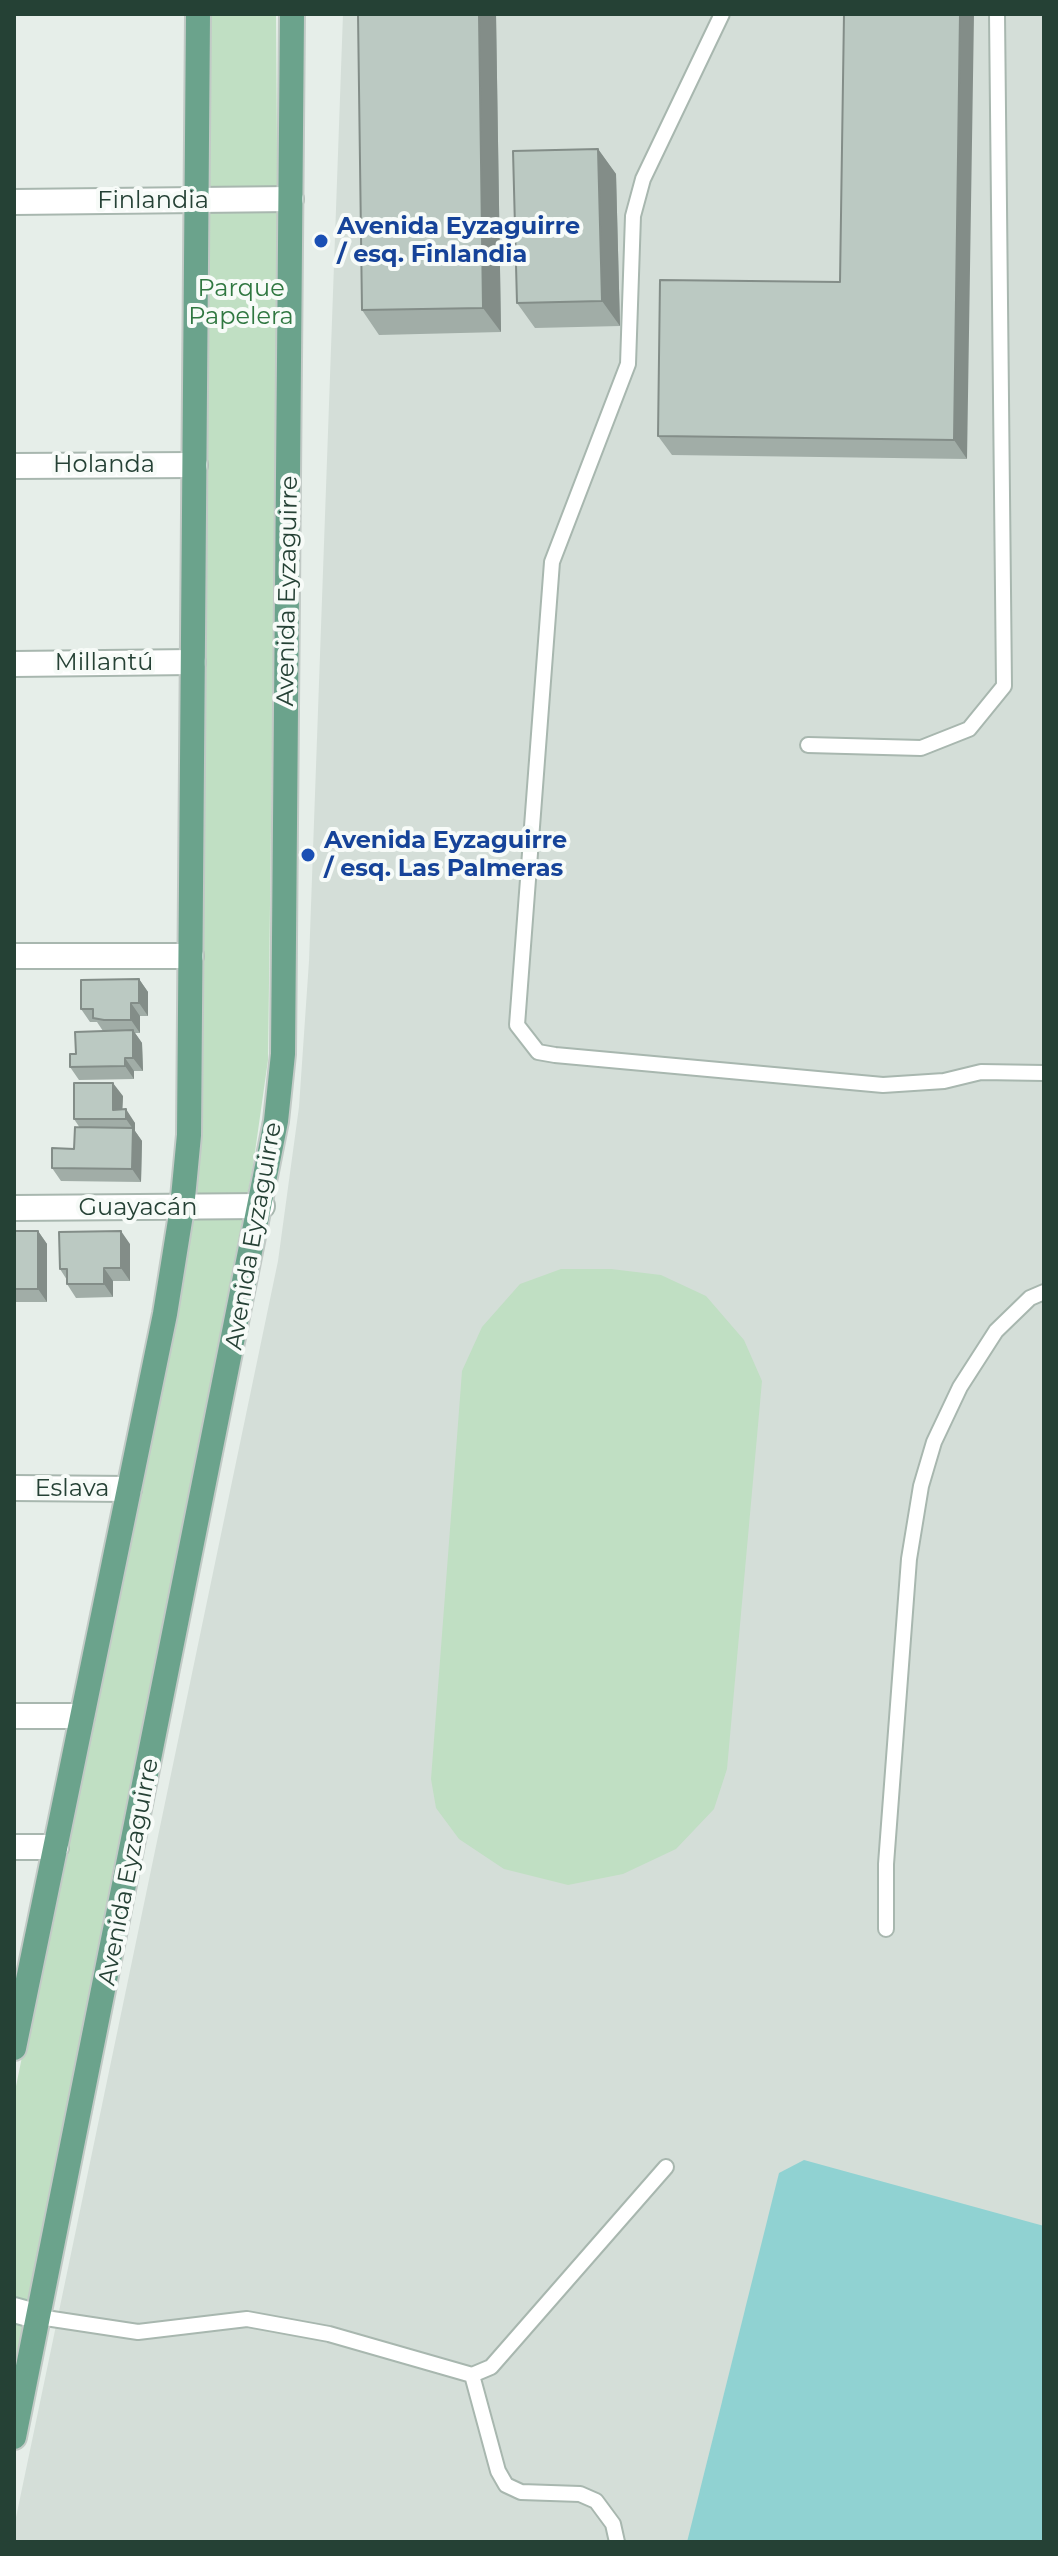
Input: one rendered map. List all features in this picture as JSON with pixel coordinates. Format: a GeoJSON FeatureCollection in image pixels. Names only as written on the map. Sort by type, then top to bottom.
{"type":"FeatureCollection","features":[{"type":"Feature","properties":{"kind":"main road"},"geometry":{"type":"LineString","coordinates":[[14,2048],[129,1489],[182,1208],[191,1090],[198,14]]}},
{"type":"Feature","properties":{"kind":"main road","name":"Avenida Eyzaguirre"},"geometry":{"type":"LineString","coordinates":[[14,2437],[262,1206],[283,1054],[292,14]]}},
{"type":"Feature","properties":{"kind":"street","name":"Finlandia"},"geometry":{"type":"LineString","coordinates":[[14,202],[291,199]]}},
{"type":"Feature","properties":{"kind":"street","name":"Holanda"},"geometry":{"type":"LineString","coordinates":[[14,466],[195,465]]}},
{"type":"Feature","properties":{"kind":"street","name":"Millantú"},"geometry":{"type":"LineString","coordinates":[[14,664],[193,662]]}},
{"type":"Feature","properties":{"kind":"street"},"geometry":{"type":"LineString","coordinates":[[14,956],[191,956]]}},
{"type":"Feature","properties":{"kind":"street","name":"Guayacán"},"geometry":{"type":"LineString","coordinates":[[14,1208],[262,1206]]}},
{"type":"Feature","properties":{"kind":"street","name":"Eslava"},"geometry":{"type":"LineString","coordinates":[[14,1488],[129,1489]]}},
{"type":"Feature","properties":{"kind":"street"},"geometry":{"type":"LineString","coordinates":[[14,1716],[82,1716]]}},
{"type":"Feature","properties":{"kind":"street"},"geometry":{"type":"LineString","coordinates":[[14,1847],[56,1847]]}},
{"type":"Feature","properties":{"kind":"street"},"geometry":{"type":"LineString","coordinates":[[14,2310],[39,2317]]}},
{"type":"Feature","properties":{"kind":"lane"},"geometry":{"type":"LineString","coordinates":[[722,14],[643,179],[633,216],[628,364],[552,562],[517,1025],[538,1052],[883,1085],[944,1081],[981,1072],[1044,1073]]}},
{"type":"Feature","properties":{"kind":"lane"},"geometry":{"type":"LineString","coordinates":[[808,745],[921,748],[969,729],[1004,686],[997,14]]}},
{"type":"Feature","properties":{"kind":"lane"},"geometry":{"type":"LineString","coordinates":[[886,1929],[886,1864],[909,1559],[921,1486],[934,1442],[967,1376],[996,1331],[1030,1298],[1044,1292]]}},
{"type":"Feature","properties":{"kind":"lane"},"geometry":{"type":"LineString","coordinates":[[39,2317],[138,2332],[247,2319],[329,2334],[472,2375],[491,2367],[666,2167]]}},
{"type":"Feature","properties":{"kind":"lane"},"geometry":{"type":"LineString","coordinates":[[472,2375],[498,2471],[506,2485],[521,2492],[580,2494],[596,2501],[613,2524],[617,2542]]}},
{"type":"Feature","properties":{"kind":"shaded area"},"geometry":{"type":"Polygon","coordinates":[[[343,14],[1044,14],[1044,2542],[14,2542],[14,2527],[278,1261],[299,1107],[309,961],[343,14]]]}},
{"type":"Feature","properties":{"kind":"green space","name":"Parque Papelera"},"geometry":{"type":"Polygon","coordinates":[[[208,14],[276,14],[278,283],[268,1060],[253,1166],[14,2384],[14,2096],[186,1255],[208,14]]]}},
{"type":"Feature","properties":{"kind":"green space"},"geometry":{"type":"Polygon","coordinates":[[[561,1269],[611,1269],[661,1275],[706,1296],[744,1340],[762,1381],[727,1769],[714,1809],[676,1849],[623,1874],[568,1885],[504,1869],[459,1839],[436,1808],[431,1779],[462,1371],[482,1327],[520,1284],[561,1269]]]}},
{"type":"Feature","properties":{"kind":"water"},"geometry":{"type":"Polygon","coordinates":[[[804,2160],[1044,2226],[1044,2542],[687,2542],[779,2173],[804,2160]]]}},
{"type":"Feature","properties":{"kind":"building"},"geometry":{"type":"Polygon","coordinates":[[[358,14],[479,14],[483,308],[362,310],[358,14]]]}},
{"type":"Feature","properties":{"kind":"building"},"geometry":{"type":"Polygon","coordinates":[[[844,14],[960,14],[954,440],[658,436],[660,280],[840,282],[844,14]]]}},
{"type":"Feature","properties":{"kind":"building"},"geometry":{"type":"Polygon","coordinates":[[[598,149],[602,301],[517,303],[513,151],[598,149]]]}},
{"type":"Feature","properties":{"kind":"building"},"geometry":{"type":"Polygon","coordinates":[[[139,979],[139,1003],[131,1003],[131,1020],[93,1018],[93,1009],[81,1009],[81,980],[139,979]]]}},
{"type":"Feature","properties":{"kind":"building"},"geometry":{"type":"Polygon","coordinates":[[[133,1030],[133,1058],[125,1058],[125,1066],[70,1067],[70,1054],[76,1054],[75,1032],[133,1030]]]}},
{"type":"Feature","properties":{"kind":"building"},"geometry":{"type":"Polygon","coordinates":[[[74,1083],[113,1083],[113,1110],[126,1109],[126,1119],[74,1119],[74,1083]]]}},
{"type":"Feature","properties":{"kind":"building"},"geometry":{"type":"Polygon","coordinates":[[[75,1127],[133,1128],[132,1169],[52,1168],[52,1148],[74,1149],[75,1127]]]}},
{"type":"Feature","properties":{"kind":"building"},"geometry":{"type":"Polygon","coordinates":[[[14,1231],[38,1231],[38,1289],[14,1289],[14,1231]]]}},
{"type":"Feature","properties":{"kind":"building"},"geometry":{"type":"Polygon","coordinates":[[[121,1231],[121,1268],[104,1268],[104,1284],[67,1284],[67,1269],[60,1269],[59,1232],[121,1231]]]}},
{"type":"Feature","properties":{"kind":"place","name":"Avenida Eyzaguirre / esq. Finlandia"},"geometry":{"type":"Point","coordinates":[321,241]}},
{"type":"Feature","properties":{"kind":"place","name":"Avenida Eyzaguirre / esq. Las Palmeras"},"geometry":{"type":"Point","coordinates":[308,855]}}]}
